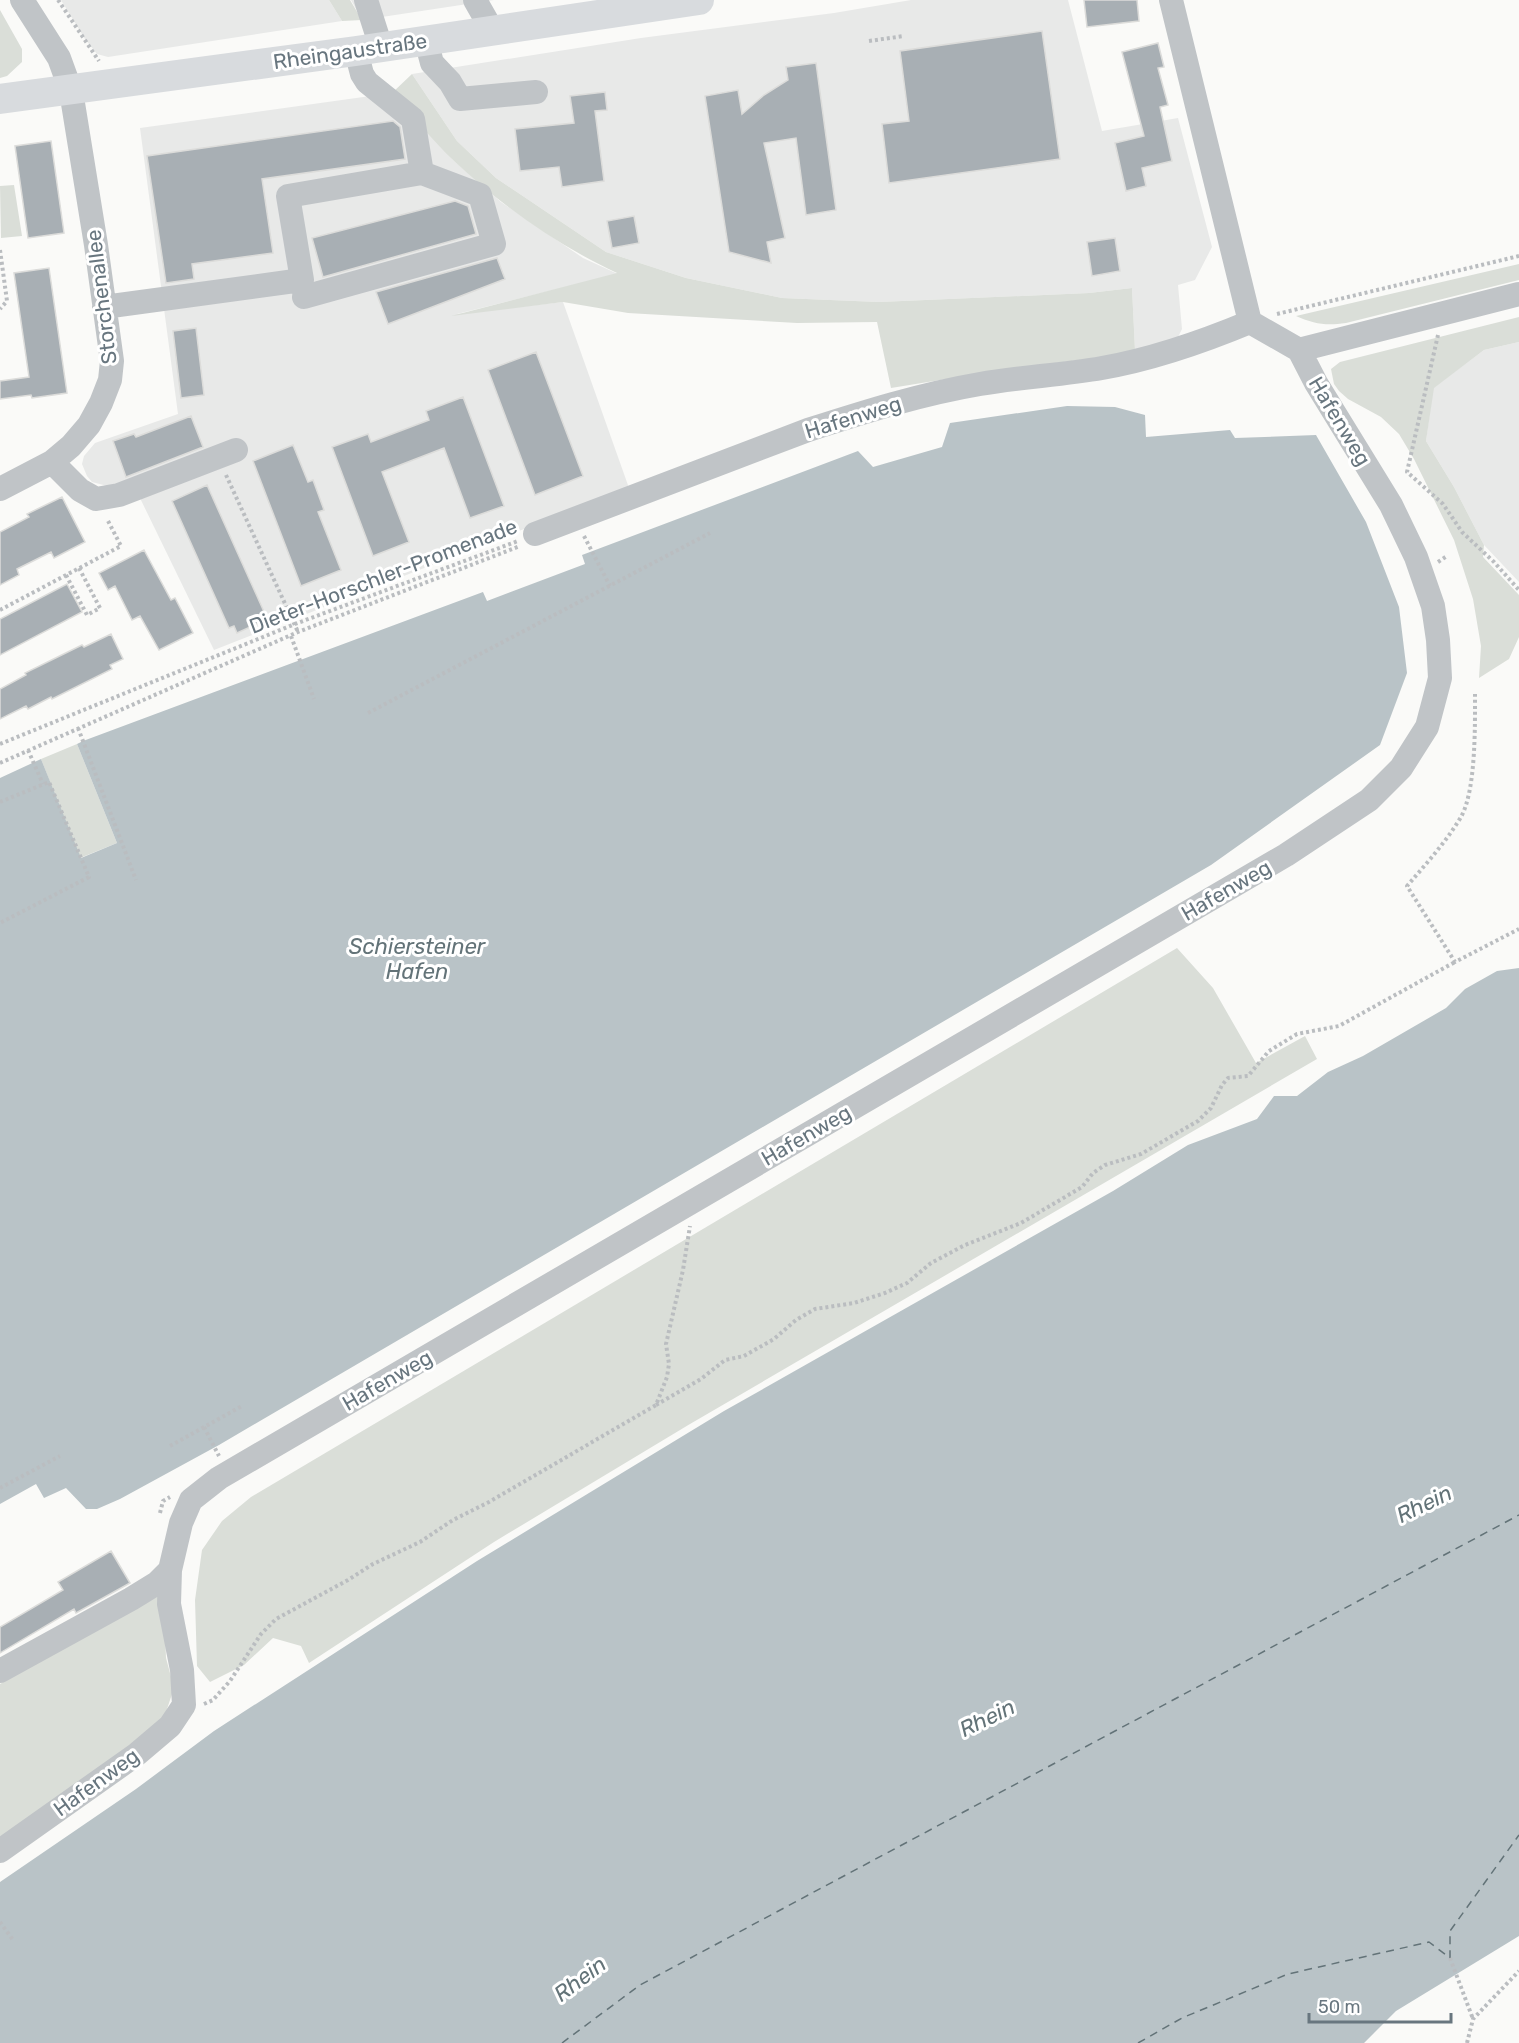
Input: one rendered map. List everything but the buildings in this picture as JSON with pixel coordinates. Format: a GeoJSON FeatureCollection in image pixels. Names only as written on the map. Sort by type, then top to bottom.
{"type":"FeatureCollection","features":[{"type":"Feature","properties":{"kind":"main road","name":"Rheingaustraße"},"geometry":{"type":"LineString","coordinates":[[0,99],[369,49],[699,0]]}},
{"type":"Feature","properties":{"kind":"street","name":"Storchenallee"},"geometry":{"type":"LineString","coordinates":[[0,489],[52,462],[71,446],[89,425],[101,403],[110,380],[112,361],[68,77],[59,58],[22,0]]}},
{"type":"Feature","properties":{"kind":"street"},"geometry":{"type":"LineString","coordinates":[[366,0],[369,49],[362,74],[367,82],[413,119],[422,173]]}},
{"type":"Feature","properties":{"kind":"street"},"geometry":{"type":"LineString","coordinates":[[475,0],[492,30]]}},
{"type":"Feature","properties":{"kind":"street"},"geometry":{"type":"LineString","coordinates":[[1171,0],[1250,322],[1299,350]]}},
{"type":"Feature","properties":{"kind":"street"},"geometry":{"type":"LineString","coordinates":[[426,40],[432,63],[450,82],[460,99],[536,92]]}},
{"type":"Feature","properties":{"kind":"street"},"geometry":{"type":"LineString","coordinates":[[104,307],[302,280],[288,196],[422,173],[480,195],[494,244],[304,297]]}},
{"type":"Feature","properties":{"kind":"street","name":"Hafenweg"},"geometry":{"type":"LineString","coordinates":[[0,1851],[137,1754],[170,1726],[184,1705],[182,1670],[169,1604],[170,1570],[181,1522],[191,1500],[219,1478],[1286,855],[1369,800],[1401,768],[1427,726],[1440,678],[1433,606],[1416,557],[1391,505],[1316,383],[1299,350],[1519,294]]}},
{"type":"Feature","properties":{"kind":"street","name":"Hafenweg"},"geometry":{"type":"LineString","coordinates":[[535,534],[845,418],[915,398],[970,386],[1085,371],[1142,360],[1201,343],[1250,322]]}},
{"type":"Feature","properties":{"kind":"street"},"geometry":{"type":"LineString","coordinates":[[52,462],[80,490],[96,499],[119,495],[236,450]]}},
{"type":"Feature","properties":{"kind":"street"},"geometry":{"type":"LineString","coordinates":[[0,1671],[131,1599],[157,1583],[170,1570]]}},
{"type":"Feature","properties":{"kind":"path"},"geometry":{"type":"LineString","coordinates":[[58,0],[101,64]]}},
{"type":"Feature","properties":{"kind":"path"},"geometry":{"type":"LineString","coordinates":[[869,42],[904,36]]}},
{"type":"Feature","properties":{"kind":"path"},"geometry":{"type":"LineString","coordinates":[[0,250],[7,301],[0,309]]}},
{"type":"Feature","properties":{"kind":"path"},"geometry":{"type":"LineString","coordinates":[[1250,322],[1519,256]]}},
{"type":"Feature","properties":{"kind":"path"},"geometry":{"type":"LineString","coordinates":[[1443,314],[1407,472],[1443,504],[1462,532],[1519,590]]}},
{"type":"Feature","properties":{"kind":"path"},"geometry":{"type":"LineString","coordinates":[[228,479],[298,632]]}},
{"type":"Feature","properties":{"kind":"path"},"geometry":{"type":"LineString","coordinates":[[0,610],[121,546],[96,499]]}},
{"type":"Feature","properties":{"kind":"path"},"geometry":{"type":"LineString","coordinates":[[582,532],[610,586]]}},
{"type":"Feature","properties":{"kind":"path"},"geometry":{"type":"LineString","coordinates":[[368,713],[710,533]]}},
{"type":"Feature","properties":{"kind":"path","name":"Dieter-Horschler-Promenade"},"geometry":{"type":"LineString","coordinates":[[0,744],[294,622],[535,534]]}},
{"type":"Feature","properties":{"kind":"path","name":"Dieter-Horschler-Promenade"},"geometry":{"type":"LineString","coordinates":[[0,763],[298,632],[531,542],[535,534]]}},
{"type":"Feature","properties":{"kind":"path"},"geometry":{"type":"LineString","coordinates":[[66,575],[87,615],[100,608],[79,568]]}},
{"type":"Feature","properties":{"kind":"path"},"geometry":{"type":"LineString","coordinates":[[291,636],[314,699]]}},
{"type":"Feature","properties":{"kind":"path"},"geometry":{"type":"LineString","coordinates":[[1455,962],[1407,886],[1436,852],[1462,815],[1470,785],[1475,731],[1475,694]]}},
{"type":"Feature","properties":{"kind":"path"},"geometry":{"type":"LineString","coordinates":[[78,728],[136,880]]}},
{"type":"Feature","properties":{"kind":"path"},"geometry":{"type":"LineString","coordinates":[[28,750],[43,784]]}},
{"type":"Feature","properties":{"kind":"path"},"geometry":{"type":"LineString","coordinates":[[0,802],[49,782],[89,877],[0,923]]}},
{"type":"Feature","properties":{"kind":"path"},"geometry":{"type":"LineString","coordinates":[[184,1705],[196,1705],[213,1700],[230,1680],[261,1634],[276,1618],[348,1580],[373,1564],[420,1542],[453,1520],[489,1502],[656,1405],[701,1378],[725,1360],[744,1356],[774,1339],[796,1320],[815,1309],[872,1298],[907,1283],[931,1263],[965,1245],[1021,1223],[1082,1187],[1093,1173],[1106,1164],[1141,1154],[1198,1121],[1212,1108],[1222,1085],[1228,1078],[1248,1076],[1269,1051],[1297,1035],[1339,1026],[1519,929]]}},
{"type":"Feature","properties":{"kind":"path"},"geometry":{"type":"LineString","coordinates":[[656,1405],[667,1377],[669,1364],[666,1344],[683,1270],[690,1226]]}},
{"type":"Feature","properties":{"kind":"path"},"geometry":{"type":"LineString","coordinates":[[170,1446],[242,1406]]}},
{"type":"Feature","properties":{"kind":"path"},"geometry":{"type":"LineString","coordinates":[[204,1427],[224,1465]]}},
{"type":"Feature","properties":{"kind":"path"},"geometry":{"type":"LineString","coordinates":[[0,1488],[60,1456]]}},
{"type":"Feature","properties":{"kind":"path"},"geometry":{"type":"LineString","coordinates":[[0,1922],[13,1940]]}},
{"type":"Feature","properties":{"kind":"path"},"geometry":{"type":"LineString","coordinates":[[1450,1958],[1473,2019]]}},
{"type":"Feature","properties":{"kind":"path"},"geometry":{"type":"LineString","coordinates":[[1467,2043],[1473,2019],[1519,1971]]}},
{"type":"Feature","properties":{"kind":"shaded area"},"geometry":{"type":"Polygon","coordinates":[[[61,0],[329,0],[342,21],[108,57],[97,54],[61,0]]]}},
{"type":"Feature","properties":{"kind":"shaded area"},"geometry":{"type":"Polygon","coordinates":[[[329,0],[350,0],[362,20],[342,21],[329,0]]]}},
{"type":"Feature","properties":{"kind":"shaded area"},"geometry":{"type":"Polygon","coordinates":[[[351,0],[494,0],[362,20],[351,0]]]}},
{"type":"Feature","properties":{"kind":"shaded area"},"geometry":{"type":"Polygon","coordinates":[[[911,0],[1068,0],[1102,131],[1178,118],[1212,247],[1195,280],[1178,285],[1182,329],[1177,339],[1135,350],[1132,288],[1089,293],[879,302],[782,298],[686,278],[606,252],[496,178],[457,141],[412,74],[641,38],[834,13],[911,0]]]}},
{"type":"Feature","properties":{"kind":"shaded area"},"geometry":{"type":"Polygon","coordinates":[[[0,10],[22,49],[22,62],[7,76],[0,78],[0,10]]]}},
{"type":"Feature","properties":{"kind":"shaded area"},"geometry":{"type":"Polygon","coordinates":[[[412,74],[457,141],[496,178],[606,252],[686,278],[782,298],[879,302],[1089,293],[1132,288],[1135,350],[1119,355],[1008,369],[891,388],[877,322],[797,323],[628,313],[563,302],[451,316],[617,273],[573,250],[531,223],[491,194],[454,161],[392,93],[412,74]]]}},
{"type":"Feature","properties":{"kind":"shaded area"},"geometry":{"type":"Polygon","coordinates":[[[392,93],[453,160],[501,202],[583,258],[618,274],[457,314],[563,302],[629,488],[214,650],[138,494],[92,482],[82,464],[84,456],[95,443],[178,414],[140,128],[392,93]]]}},
{"type":"Feature","properties":{"kind":"shaded area"},"geometry":{"type":"Polygon","coordinates":[[[14,185],[22,236],[1,238],[0,186],[14,185]]]}},
{"type":"Feature","properties":{"kind":"shaded area"},"geometry":{"type":"Polygon","coordinates":[[[1519,264],[1519,280],[1346,323],[1320,324],[1296,316],[1519,264]]]}},
{"type":"Feature","properties":{"kind":"shaded area"},"geometry":{"type":"Polygon","coordinates":[[[1519,317],[1519,342],[1484,350],[1434,388],[1426,441],[1454,487],[1484,545],[1483,557],[1519,595],[1519,637],[1509,659],[1479,678],[1481,646],[1473,599],[1454,540],[1414,459],[1399,434],[1381,417],[1348,399],[1339,391],[1334,384],[1331,369],[1340,362],[1519,317]]]}},
{"type":"Feature","properties":{"kind":"shaded area"},"geometry":{"type":"Polygon","coordinates":[[[1519,342],[1519,582],[1484,545],[1454,487],[1426,441],[1433,388],[1484,350],[1519,342]]]}},
{"type":"Feature","properties":{"kind":"shaded area"},"geometry":{"type":"Polygon","coordinates":[[[77,744],[117,843],[80,858],[41,759],[77,744]]]}},
{"type":"Feature","properties":{"kind":"shaded area"},"geometry":{"type":"Polygon","coordinates":[[[1177,948],[1213,988],[1256,1063],[1305,1036],[1317,1059],[690,1424],[494,1542],[309,1663],[301,1646],[273,1638],[244,1665],[210,1682],[197,1666],[195,1600],[202,1550],[222,1521],[251,1497],[1177,948]]]}},
{"type":"Feature","properties":{"kind":"shaded area"},"geometry":{"type":"Polygon","coordinates":[[[157,1583],[164,1604],[166,1658],[174,1688],[162,1724],[0,1842],[0,1684],[132,1605],[157,1583]]]}},
{"type":"Feature","properties":{"kind":"water","name":"Schiersteiner Hafen"},"geometry":{"type":"Polygon","coordinates":[[[1067,406],[1115,407],[1145,415],[1146,437],[1230,430],[1235,438],[1316,435],[1366,522],[1399,607],[1407,673],[1380,745],[1211,865],[219,1445],[120,1499],[97,1509],[86,1509],[66,1488],[44,1498],[36,1484],[0,1504],[0,778],[41,759],[81,858],[117,843],[77,744],[83,741],[483,592],[487,601],[585,564],[582,555],[858,451],[873,467],[942,447],[950,423],[1067,406]]]}},
{"type":"Feature","properties":{"kind":"water","name":"Rhein"},"geometry":{"type":"Polygon","coordinates":[[[1519,968],[1519,1936],[1396,2011],[1364,2043],[0,2043],[0,1882],[136,1789],[214,1731],[477,1561],[724,1411],[1113,1191],[1188,1145],[1257,1119],[1274,1096],[1297,1096],[1328,1072],[1363,1056],[1446,1008],[1465,989],[1497,971],[1519,968]]]}},
{"type":"Feature","properties":{"kind":"ferry route"},"geometry":{"type":"LineString","coordinates":[[562,2043],[640,1985],[1519,1515]]}},
{"type":"Feature","properties":{"kind":"ferry route"},"geometry":{"type":"LineString","coordinates":[[1138,2043],[1182,2018],[1288,1974],[1429,1942],[1450,1958],[1450,1931],[1519,1835]]}}]}
